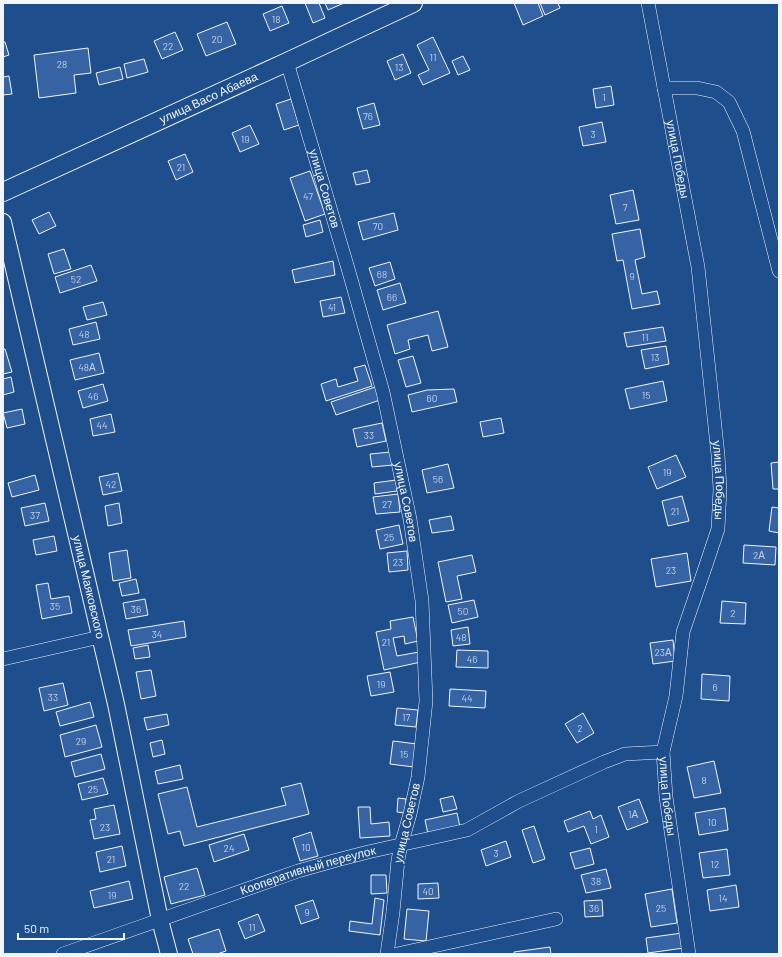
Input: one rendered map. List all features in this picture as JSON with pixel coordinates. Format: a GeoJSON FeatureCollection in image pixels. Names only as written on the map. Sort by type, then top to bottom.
{"type":"FeatureCollection","features":[{"type":"Feature","properties":{"kind":"main road","name":"улица Васо Абаева"},"geometry":{"type":"LineString","coordinates":[[3,192],[288,62],[413,3]]}},
{"type":"Feature","properties":{"kind":"street","name":"улица Победы"},"geometry":{"type":"LineString","coordinates":[[648,3],[698,267],[718,455],[720,489],[718,529],[683,632],[676,696],[663,752],[666,796],[689,954]]}},
{"type":"Feature","properties":{"kind":"street","name":"улица Советов"},"geometry":{"type":"LineString","coordinates":[[288,62],[383,392],[410,519],[422,601],[426,701],[418,777],[398,860],[387,954]]}},
{"type":"Feature","properties":{"kind":"street"},"geometry":{"type":"LineString","coordinates":[[664,88],[697,88],[716,92],[729,102],[743,131],[779,271]]}},
{"type":"Feature","properties":{"kind":"street","name":"улица Маяковского"},"geometry":{"type":"LineString","coordinates":[[3,222],[116,704],[160,920],[169,954]]}},
{"type":"Feature","properties":{"kind":"street"},"geometry":{"type":"LineString","coordinates":[[3,659],[100,637]]}},
{"type":"Feature","properties":{"kind":"street","name":"Кооперативный переулок"},"geometry":{"type":"LineString","coordinates":[[63,954],[298,871],[337,860],[467,830],[519,801],[604,762],[625,754],[663,752]]}},
{"type":"Feature","properties":{"kind":"street"},"geometry":{"type":"LineString","coordinates":[[397,954],[556,919]]}},
{"type":"Feature","properties":{"kind":"building"},"geometry":{"type":"Polygon","coordinates":[[[305,3],[319,3],[325,18],[313,23],[305,3]]]}},
{"type":"Feature","properties":{"kind":"building"},"geometry":{"type":"Polygon","coordinates":[[[325,3],[344,3],[328,10],[325,3]]]}},
{"type":"Feature","properties":{"kind":"building"},"geometry":{"type":"Polygon","coordinates":[[[514,3],[538,3],[543,16],[523,25],[514,3]]]}},
{"type":"Feature","properties":{"kind":"building"},"geometry":{"type":"Polygon","coordinates":[[[540,3],[558,3],[560,8],[545,15],[540,3]]]}},
{"type":"Feature","properties":{"kind":"building"},"geometry":{"type":"Polygon","coordinates":[[[282,6],[289,23],[270,31],[263,14],[282,6]]]}},
{"type":"Feature","properties":{"kind":"building"},"geometry":{"type":"Polygon","coordinates":[[[227,22],[236,44],[206,56],[197,34],[227,22]]]}},
{"type":"Feature","properties":{"kind":"building"},"geometry":{"type":"Polygon","coordinates":[[[175,32],[183,50],[162,59],[154,41],[175,32]]]}},
{"type":"Feature","properties":{"kind":"building"},"geometry":{"type":"Polygon","coordinates":[[[433,37],[450,73],[423,85],[418,75],[429,70],[417,45],[433,37]]]}},
{"type":"Feature","properties":{"kind":"building"},"geometry":{"type":"Polygon","coordinates":[[[3,42],[5,42],[9,55],[3,57],[3,42]]]}},
{"type":"Feature","properties":{"kind":"building"},"geometry":{"type":"Polygon","coordinates":[[[88,48],[91,73],[74,75],[76,93],[39,98],[34,55],[88,48]]]}},
{"type":"Feature","properties":{"kind":"building"},"geometry":{"type":"Polygon","coordinates":[[[403,54],[411,73],[395,80],[387,61],[403,54]]]}},
{"type":"Feature","properties":{"kind":"building"},"geometry":{"type":"Polygon","coordinates":[[[463,56],[470,70],[458,75],[452,61],[463,56]]]}},
{"type":"Feature","properties":{"kind":"building"},"geometry":{"type":"Polygon","coordinates":[[[144,59],[148,72],[127,78],[124,64],[144,59]]]}},
{"type":"Feature","properties":{"kind":"building"},"geometry":{"type":"Polygon","coordinates":[[[120,67],[123,79],[99,85],[96,73],[120,67]]]}},
{"type":"Feature","properties":{"kind":"building"},"geometry":{"type":"Polygon","coordinates":[[[9,76],[12,94],[3,95],[3,77],[9,76]]]}},
{"type":"Feature","properties":{"kind":"building"},"geometry":{"type":"Polygon","coordinates":[[[611,86],[614,105],[596,108],[593,89],[611,86]]]}},
{"type":"Feature","properties":{"kind":"building"},"geometry":{"type":"Polygon","coordinates":[[[291,99],[299,125],[284,130],[276,104],[291,99]]]}},
{"type":"Feature","properties":{"kind":"building"},"geometry":{"type":"Polygon","coordinates":[[[374,103],[380,125],[363,129],[357,108],[374,103]]]}},
{"type":"Feature","properties":{"kind":"building"},"geometry":{"type":"Polygon","coordinates":[[[602,122],[606,142],[583,146],[579,127],[602,122]]]}},
{"type":"Feature","properties":{"kind":"building"},"geometry":{"type":"Polygon","coordinates":[[[250,125],[259,144],[240,152],[232,133],[250,125]]]}},
{"type":"Feature","properties":{"kind":"building"},"geometry":{"type":"Polygon","coordinates":[[[185,154],[193,172],[176,180],[168,161],[185,154]]]}},
{"type":"Feature","properties":{"kind":"building"},"geometry":{"type":"Polygon","coordinates":[[[367,170],[370,182],[356,185],[353,173],[367,170]]]}},
{"type":"Feature","properties":{"kind":"building"},"geometry":{"type":"Polygon","coordinates":[[[310,171],[325,214],[305,221],[290,178],[310,171]]]}},
{"type":"Feature","properties":{"kind":"building"},"geometry":{"type":"Polygon","coordinates":[[[633,190],[639,220],[616,224],[610,195],[633,190]]]}},
{"type":"Feature","properties":{"kind":"building"},"geometry":{"type":"Polygon","coordinates":[[[49,212],[56,226],[39,234],[32,220],[49,212]]]}},
{"type":"Feature","properties":{"kind":"building"},"geometry":{"type":"Polygon","coordinates":[[[394,213],[398,230],[363,240],[358,222],[394,213]]]}},
{"type":"Feature","properties":{"kind":"building"},"geometry":{"type":"Polygon","coordinates":[[[320,220],[323,232],[306,237],[303,225],[320,220]]]}},
{"type":"Feature","properties":{"kind":"building"},"geometry":{"type":"Polygon","coordinates":[[[640,229],[645,257],[635,260],[642,294],[657,291],[660,304],[632,309],[623,260],[617,261],[612,234],[640,229]]]}},
{"type":"Feature","properties":{"kind":"building"},"geometry":{"type":"Polygon","coordinates":[[[64,249],[71,269],[54,274],[48,254],[64,249]]]}},
{"type":"Feature","properties":{"kind":"building"},"geometry":{"type":"Polygon","coordinates":[[[333,261],[335,275],[295,283],[292,270],[333,261]]]}},
{"type":"Feature","properties":{"kind":"building"},"geometry":{"type":"Polygon","coordinates":[[[390,262],[395,279],[375,286],[369,268],[390,262]]]}},
{"type":"Feature","properties":{"kind":"building"},"geometry":{"type":"Polygon","coordinates":[[[91,265],[97,281],[60,293],[55,277],[91,265]]]}},
{"type":"Feature","properties":{"kind":"building"},"geometry":{"type":"Polygon","coordinates":[[[400,283],[406,303],[383,310],[377,290],[400,283]]]}},
{"type":"Feature","properties":{"kind":"building"},"geometry":{"type":"Polygon","coordinates":[[[341,297],[345,313],[323,317],[320,301],[341,297]]]}},
{"type":"Feature","properties":{"kind":"building"},"geometry":{"type":"Polygon","coordinates":[[[103,302],[107,315],[87,320],[83,307],[103,302]]]}},
{"type":"Feature","properties":{"kind":"building"},"geometry":{"type":"Polygon","coordinates":[[[438,311],[448,347],[432,351],[428,335],[408,340],[410,349],[395,354],[387,325],[438,311]]]}},
{"type":"Feature","properties":{"kind":"building"},"geometry":{"type":"Polygon","coordinates":[[[96,322],[100,339],[73,345],[69,329],[96,322]]]}},
{"type":"Feature","properties":{"kind":"building"},"geometry":{"type":"Polygon","coordinates":[[[663,327],[666,341],[627,347],[624,333],[663,327]]]}},
{"type":"Feature","properties":{"kind":"building"},"geometry":{"type":"Polygon","coordinates":[[[666,346],[669,364],[645,369],[641,350],[666,346]]]}},
{"type":"Feature","properties":{"kind":"building"},"geometry":{"type":"Polygon","coordinates":[[[3,349],[5,349],[12,372],[3,374],[3,349]]]}},
{"type":"Feature","properties":{"kind":"building"},"geometry":{"type":"Polygon","coordinates":[[[99,353],[104,373],[75,380],[70,360],[99,353]]]}},
{"type":"Feature","properties":{"kind":"building"},"geometry":{"type":"Polygon","coordinates":[[[413,356],[421,383],[406,387],[398,360],[413,356]]]}},
{"type":"Feature","properties":{"kind":"building"},"geometry":{"type":"Polygon","coordinates":[[[365,365],[372,386],[326,401],[321,384],[336,379],[338,387],[358,381],[354,368],[365,365]]]}},
{"type":"Feature","properties":{"kind":"building"},"geometry":{"type":"Polygon","coordinates":[[[11,377],[14,392],[3,395],[3,379],[11,377]]]}},
{"type":"Feature","properties":{"kind":"building"},"geometry":{"type":"Polygon","coordinates":[[[663,381],[667,401],[630,409],[625,389],[663,381]]]}},
{"type":"Feature","properties":{"kind":"building"},"geometry":{"type":"Polygon","coordinates":[[[103,384],[108,401],[83,408],[78,391],[103,384]]]}},
{"type":"Feature","properties":{"kind":"building"},"geometry":{"type":"Polygon","coordinates":[[[375,387],[380,400],[336,415],[331,402],[375,387]]]}},
{"type":"Feature","properties":{"kind":"building"},"geometry":{"type":"Polygon","coordinates":[[[454,389],[457,402],[412,412],[408,395],[427,390],[454,389]]]}},
{"type":"Feature","properties":{"kind":"building"},"geometry":{"type":"Polygon","coordinates":[[[22,409],[25,424],[7,428],[3,413],[22,409]]]}},
{"type":"Feature","properties":{"kind":"building"},"geometry":{"type":"Polygon","coordinates":[[[111,414],[115,432],[93,436],[90,419],[111,414]]]}},
{"type":"Feature","properties":{"kind":"building"},"geometry":{"type":"Polygon","coordinates":[[[501,418],[504,433],[483,437],[480,422],[501,418]]]}},
{"type":"Feature","properties":{"kind":"building"},"geometry":{"type":"Polygon","coordinates":[[[382,423],[386,441],[357,447],[353,429],[382,423]]]}},
{"type":"Feature","properties":{"kind":"building"},"geometry":{"type":"Polygon","coordinates":[[[391,452],[393,465],[372,467],[370,454],[391,452]]]}},
{"type":"Feature","properties":{"kind":"building"},"geometry":{"type":"Polygon","coordinates":[[[676,455],[686,477],[657,489],[648,467],[676,455]]]}},
{"type":"Feature","properties":{"kind":"building"},"geometry":{"type":"Polygon","coordinates":[[[779,462],[779,489],[773,489],[771,463],[779,462]]]}},
{"type":"Feature","properties":{"kind":"building"},"geometry":{"type":"Polygon","coordinates":[[[448,464],[454,488],[427,493],[422,470],[448,464]]]}},
{"type":"Feature","properties":{"kind":"building"},"geometry":{"type":"Polygon","coordinates":[[[118,473],[122,491],[103,495],[99,477],[118,473]]]}},
{"type":"Feature","properties":{"kind":"building"},"geometry":{"type":"Polygon","coordinates":[[[35,475],[39,490],[12,497],[8,483],[35,475]]]}},
{"type":"Feature","properties":{"kind":"building"},"geometry":{"type":"Polygon","coordinates":[[[396,480],[397,491],[375,494],[374,483],[396,480]]]}},
{"type":"Feature","properties":{"kind":"building"},"geometry":{"type":"Polygon","coordinates":[[[398,494],[400,512],[376,514],[373,497],[398,494]]]}},
{"type":"Feature","properties":{"kind":"building"},"geometry":{"type":"Polygon","coordinates":[[[682,496],[689,521],[668,526],[662,501],[682,496]]]}},
{"type":"Feature","properties":{"kind":"building"},"geometry":{"type":"Polygon","coordinates":[[[45,503],[49,521],[25,526],[21,508],[45,503]]]}},
{"type":"Feature","properties":{"kind":"building"},"geometry":{"type":"Polygon","coordinates":[[[119,503],[122,523],[108,526],[105,506],[119,503]]]}},
{"type":"Feature","properties":{"kind":"building"},"geometry":{"type":"Polygon","coordinates":[[[772,507],[779,508],[779,533],[769,531],[772,507]]]}},
{"type":"Feature","properties":{"kind":"building"},"geometry":{"type":"Polygon","coordinates":[[[451,516],[454,530],[432,533],[429,520],[451,516]]]}},
{"type":"Feature","properties":{"kind":"building"},"geometry":{"type":"Polygon","coordinates":[[[399,525],[403,544],[380,549],[376,530],[399,525]]]}},
{"type":"Feature","properties":{"kind":"building"},"geometry":{"type":"Polygon","coordinates":[[[54,536],[57,551],[36,555],[33,540],[54,536]]]}},
{"type":"Feature","properties":{"kind":"building"},"geometry":{"type":"Polygon","coordinates":[[[744,545],[776,547],[775,565],[743,563],[744,545]]]}},
{"type":"Feature","properties":{"kind":"building"},"geometry":{"type":"Polygon","coordinates":[[[127,550],[131,578],[113,581],[109,553],[127,550]]]}},
{"type":"Feature","properties":{"kind":"building"},"geometry":{"type":"Polygon","coordinates":[[[407,551],[408,570],[389,572],[387,553],[407,551]]]}},
{"type":"Feature","properties":{"kind":"building"},"geometry":{"type":"Polygon","coordinates":[[[687,553],[691,581],[656,587],[651,559],[687,553]]]}},
{"type":"Feature","properties":{"kind":"building"},"geometry":{"type":"Polygon","coordinates":[[[472,555],[476,572],[457,576],[462,599],[446,602],[438,562],[472,555]]]}},
{"type":"Feature","properties":{"kind":"building"},"geometry":{"type":"Polygon","coordinates":[[[136,579],[139,593],[122,596],[119,583],[136,579]]]}},
{"type":"Feature","properties":{"kind":"building"},"geometry":{"type":"Polygon","coordinates":[[[48,583],[51,599],[69,596],[72,613],[42,619],[36,585],[48,583]]]}},
{"type":"Feature","properties":{"kind":"building"},"geometry":{"type":"Polygon","coordinates":[[[145,599],[148,615],[126,619],[123,603],[145,599]]]}},
{"type":"Feature","properties":{"kind":"building"},"geometry":{"type":"Polygon","coordinates":[[[474,600],[478,617],[452,623],[448,605],[474,600]]]}},
{"type":"Feature","properties":{"kind":"building"},"geometry":{"type":"Polygon","coordinates":[[[722,601],[746,603],[745,624],[720,623],[722,601]]]}},
{"type":"Feature","properties":{"kind":"building"},"geometry":{"type":"Polygon","coordinates":[[[413,617],[418,641],[405,644],[404,636],[393,638],[397,656],[419,652],[421,662],[384,670],[376,632],[391,629],[390,621],[413,617]]]}},
{"type":"Feature","properties":{"kind":"building"},"geometry":{"type":"Polygon","coordinates":[[[184,621],[186,637],[131,646],[128,630],[184,621]]]}},
{"type":"Feature","properties":{"kind":"building"},"geometry":{"type":"Polygon","coordinates":[[[468,627],[470,644],[453,646],[451,630],[468,627]]]}},
{"type":"Feature","properties":{"kind":"building"},"geometry":{"type":"Polygon","coordinates":[[[673,640],[675,661],[653,664],[650,643],[673,640]]]}},
{"type":"Feature","properties":{"kind":"building"},"geometry":{"type":"Polygon","coordinates":[[[148,645],[150,657],[135,659],[133,648],[148,645]]]}},
{"type":"Feature","properties":{"kind":"building"},"geometry":{"type":"Polygon","coordinates":[[[457,650],[488,651],[488,668],[456,667],[457,650]]]}},
{"type":"Feature","properties":{"kind":"building"},"geometry":{"type":"Polygon","coordinates":[[[151,670],[156,696],[141,699],[136,672],[151,670]]]}},
{"type":"Feature","properties":{"kind":"building"},"geometry":{"type":"Polygon","coordinates":[[[390,672],[394,692],[371,696],[367,676],[390,672]]]}},
{"type":"Feature","properties":{"kind":"building"},"geometry":{"type":"Polygon","coordinates":[[[702,674],[730,676],[729,701],[701,699],[702,674]]]}},
{"type":"Feature","properties":{"kind":"building"},"geometry":{"type":"Polygon","coordinates":[[[63,683],[68,705],[44,711],[39,688],[63,683]]]}},
{"type":"Feature","properties":{"kind":"building"},"geometry":{"type":"Polygon","coordinates":[[[450,689],[486,691],[485,708],[449,706],[450,689]]]}},
{"type":"Feature","properties":{"kind":"building"},"geometry":{"type":"Polygon","coordinates":[[[90,702],[94,717],[60,726],[56,712],[90,702]]]}},
{"type":"Feature","properties":{"kind":"building"},"geometry":{"type":"Polygon","coordinates":[[[397,708],[418,710],[416,727],[395,725],[397,708]]]}},
{"type":"Feature","properties":{"kind":"building"},"geometry":{"type":"Polygon","coordinates":[[[583,713],[594,733],[577,743],[565,724],[583,713]]]}},
{"type":"Feature","properties":{"kind":"building"},"geometry":{"type":"Polygon","coordinates":[[[167,714],[169,725],[147,730],[144,718],[167,714]]]}},
{"type":"Feature","properties":{"kind":"building"},"geometry":{"type":"Polygon","coordinates":[[[96,725],[102,747],[65,757],[60,735],[96,725]]]}},
{"type":"Feature","properties":{"kind":"building"},"geometry":{"type":"Polygon","coordinates":[[[162,740],[165,754],[153,757],[150,743],[162,740]]]}},
{"type":"Feature","properties":{"kind":"building"},"geometry":{"type":"Polygon","coordinates":[[[393,741],[417,744],[414,767],[390,764],[393,741]]]}},
{"type":"Feature","properties":{"kind":"building"},"geometry":{"type":"Polygon","coordinates":[[[101,754],[105,769],[75,777],[71,762],[101,754]]]}},
{"type":"Feature","properties":{"kind":"building"},"geometry":{"type":"Polygon","coordinates":[[[714,761],[721,793],[694,798],[687,767],[714,761]]]}},
{"type":"Feature","properties":{"kind":"building"},"geometry":{"type":"Polygon","coordinates":[[[180,765],[183,779],[158,784],[155,771],[180,765]]]}},
{"type":"Feature","properties":{"kind":"building"},"geometry":{"type":"Polygon","coordinates":[[[103,778],[108,794],[82,800],[78,784],[103,778]]]}},
{"type":"Feature","properties":{"kind":"building"},"geometry":{"type":"Polygon","coordinates":[[[301,783],[309,814],[184,846],[180,831],[168,834],[158,794],[187,787],[197,827],[286,805],[281,788],[301,783]]]}},
{"type":"Feature","properties":{"kind":"building"},"geometry":{"type":"Polygon","coordinates":[[[453,796],[457,809],[443,812],[440,799],[453,796]]]}},
{"type":"Feature","properties":{"kind":"building"},"geometry":{"type":"Polygon","coordinates":[[[398,798],[406,799],[405,813],[397,812],[398,798]]]}},
{"type":"Feature","properties":{"kind":"building"},"geometry":{"type":"Polygon","coordinates":[[[639,799],[648,822],[627,830],[618,807],[639,799]]]}},
{"type":"Feature","properties":{"kind":"building"},"geometry":{"type":"Polygon","coordinates":[[[114,805],[120,834],[94,839],[90,820],[96,819],[94,809],[114,805]]]}},
{"type":"Feature","properties":{"kind":"building"},"geometry":{"type":"Polygon","coordinates":[[[358,807],[370,807],[371,824],[389,822],[390,836],[360,838],[358,807]]]}},
{"type":"Feature","properties":{"kind":"building"},"geometry":{"type":"Polygon","coordinates":[[[725,808],[728,830],[699,835],[695,813],[725,808]]]}},
{"type":"Feature","properties":{"kind":"building"},"geometry":{"type":"Polygon","coordinates":[[[590,811],[593,819],[601,815],[609,837],[591,844],[584,826],[568,832],[564,821],[590,811]]]}},
{"type":"Feature","properties":{"kind":"building"},"geometry":{"type":"Polygon","coordinates":[[[457,813],[460,827],[428,834],[425,820],[457,813]]]}},
{"type":"Feature","properties":{"kind":"building"},"geometry":{"type":"Polygon","coordinates":[[[534,826],[545,859],[533,863],[522,830],[534,826]]]}},
{"type":"Feature","properties":{"kind":"building"},"geometry":{"type":"Polygon","coordinates":[[[311,832],[318,856],[300,861],[293,838],[311,832]]]}},
{"type":"Feature","properties":{"kind":"building"},"geometry":{"type":"Polygon","coordinates":[[[244,834],[249,850],[214,862],[209,845],[244,834]]]}},
{"type":"Feature","properties":{"kind":"building"},"geometry":{"type":"Polygon","coordinates":[[[506,841],[511,857],[486,866],[481,850],[506,841]]]}},
{"type":"Feature","properties":{"kind":"building"},"geometry":{"type":"Polygon","coordinates":[[[122,846],[126,866],[100,872],[96,852],[122,846]]]}},
{"type":"Feature","properties":{"kind":"building"},"geometry":{"type":"Polygon","coordinates":[[[590,848],[594,864],[575,869],[570,853],[590,848]]]}},
{"type":"Feature","properties":{"kind":"building"},"geometry":{"type":"Polygon","coordinates":[[[727,849],[730,875],[703,878],[699,853],[727,849]]]}},
{"type":"Feature","properties":{"kind":"building"},"geometry":{"type":"Polygon","coordinates":[[[197,868],[205,895],[171,904],[164,877],[197,868]]]}},
{"type":"Feature","properties":{"kind":"building"},"geometry":{"type":"Polygon","coordinates":[[[606,869],[611,888],[586,893],[581,875],[606,869]]]}},
{"type":"Feature","properties":{"kind":"building"},"geometry":{"type":"Polygon","coordinates":[[[371,875],[386,875],[387,893],[371,894],[371,875]]]}},
{"type":"Feature","properties":{"kind":"building"},"geometry":{"type":"Polygon","coordinates":[[[129,881],[133,899],[94,908],[90,891],[129,881]]]}},
{"type":"Feature","properties":{"kind":"building"},"geometry":{"type":"Polygon","coordinates":[[[438,883],[439,898],[418,899],[418,884],[438,883]]]}},
{"type":"Feature","properties":{"kind":"building"},"geometry":{"type":"Polygon","coordinates":[[[736,885],[739,907],[710,911],[707,890],[736,885]]]}},
{"type":"Feature","properties":{"kind":"building"},"geometry":{"type":"Polygon","coordinates":[[[672,889],[677,923],[651,927],[645,894],[672,889]]]}},
{"type":"Feature","properties":{"kind":"building"},"geometry":{"type":"Polygon","coordinates":[[[375,898],[384,900],[380,935],[349,931],[350,921],[372,924],[375,898]]]}},
{"type":"Feature","properties":{"kind":"building"},"geometry":{"type":"Polygon","coordinates":[[[313,900],[319,918],[301,924],[295,906],[313,900]]]}},
{"type":"Feature","properties":{"kind":"building"},"geometry":{"type":"Polygon","coordinates":[[[602,900],[603,916],[585,917],[584,901],[602,900]]]}},
{"type":"Feature","properties":{"kind":"building"},"geometry":{"type":"Polygon","coordinates":[[[407,909],[429,911],[426,941],[404,939],[407,909]]]}},
{"type":"Feature","properties":{"kind":"building"},"geometry":{"type":"Polygon","coordinates":[[[258,914],[265,931],[245,939],[238,922],[258,914]]]}},
{"type":"Feature","properties":{"kind":"building"},"geometry":{"type":"Polygon","coordinates":[[[219,929],[226,951],[217,954],[193,954],[188,939],[219,929]]]}},
{"type":"Feature","properties":{"kind":"building"},"geometry":{"type":"Polygon","coordinates":[[[682,933],[684,948],[648,953],[646,938],[682,933]]]}},
{"type":"Feature","properties":{"kind":"building"},"geometry":{"type":"Polygon","coordinates":[[[550,947],[551,954],[514,954],[514,952],[550,947]]]}}]}
